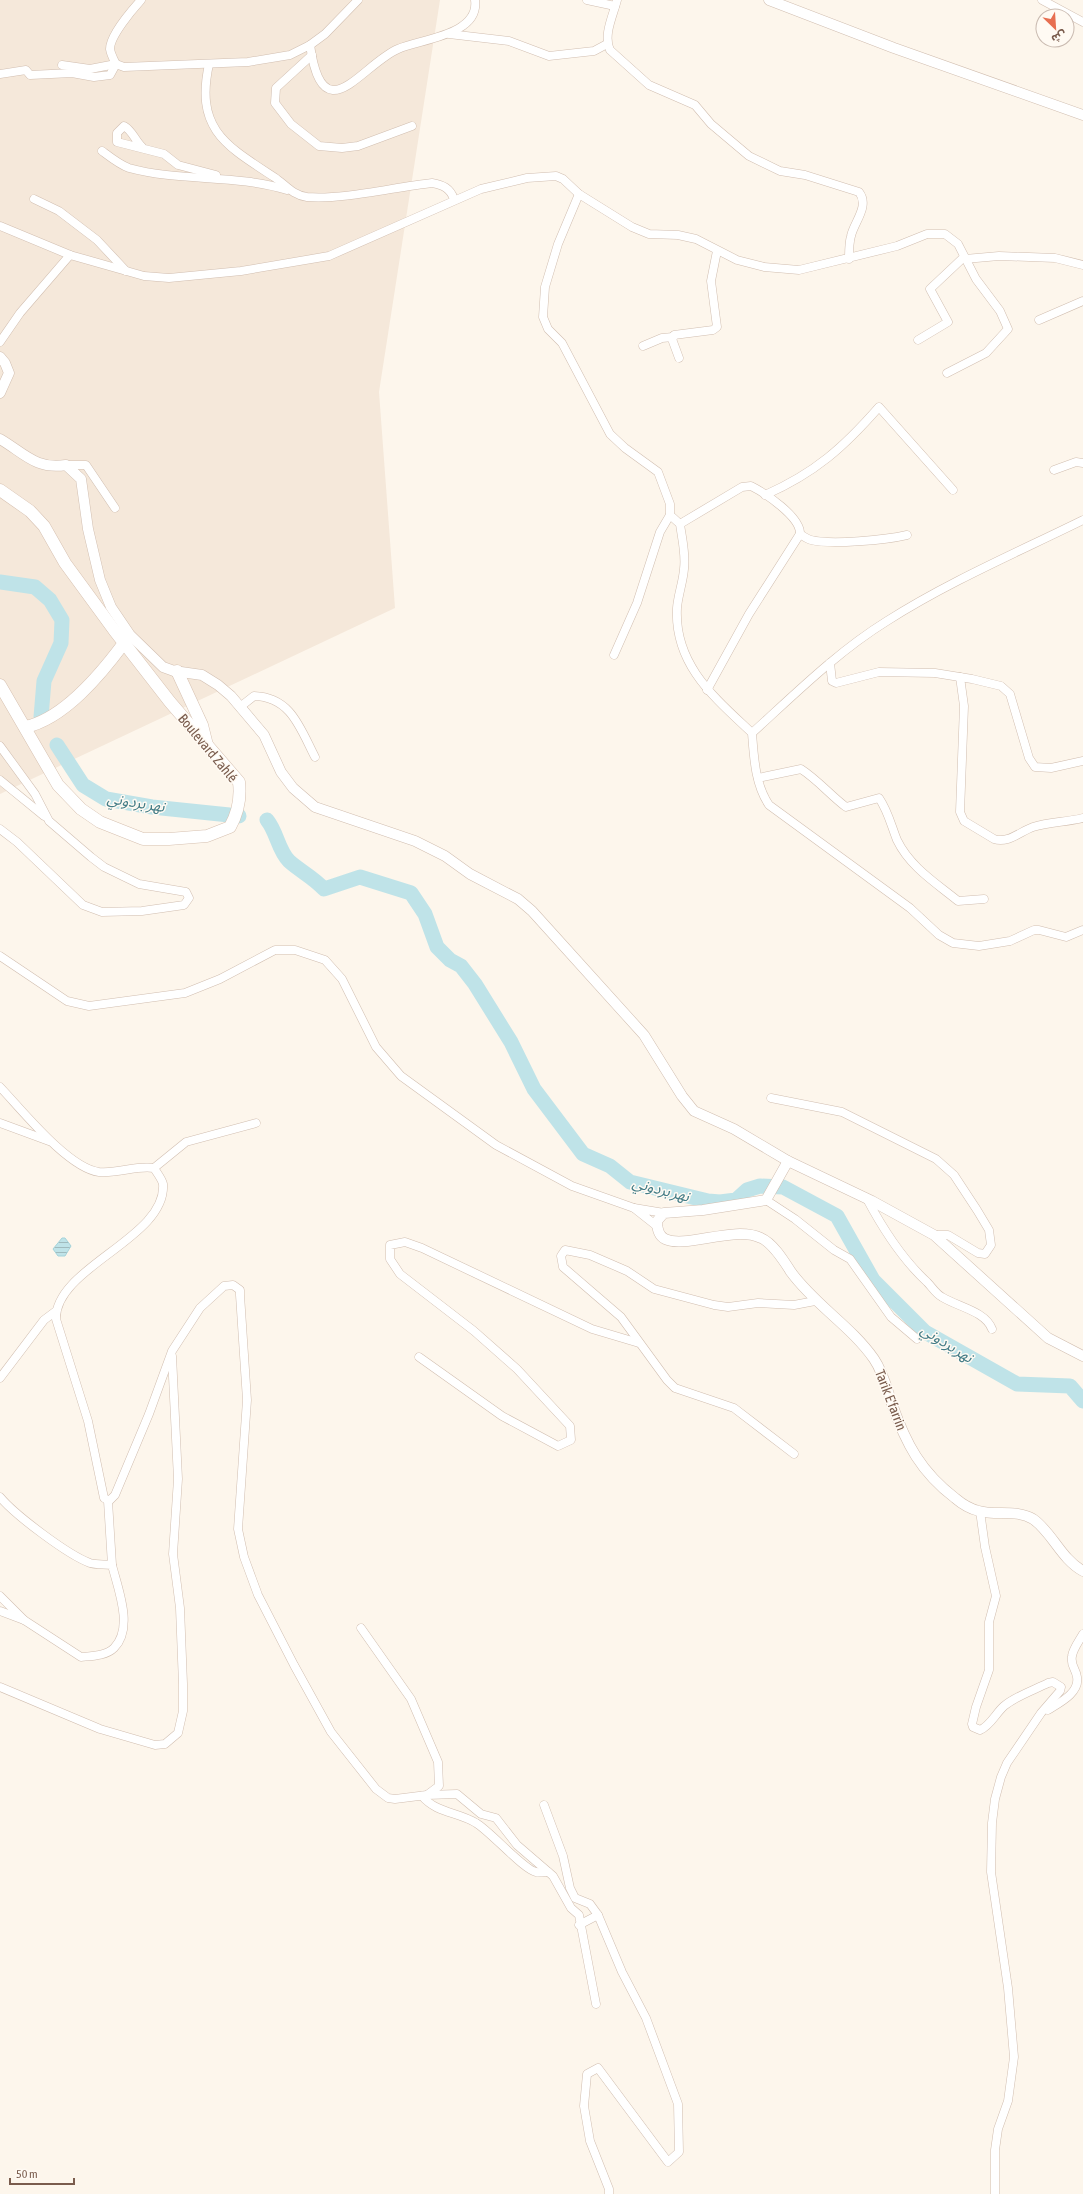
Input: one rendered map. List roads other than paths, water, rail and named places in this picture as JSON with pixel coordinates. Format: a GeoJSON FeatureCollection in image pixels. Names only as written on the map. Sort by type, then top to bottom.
{"type":"FeatureCollection","features":[{"type":"Feature","properties":{"kind":"main road","name":"Boulevard Zahlé"},"geometry":{"type":"LineString","coordinates":[[0,490],[30,511],[44,526],[65,563],[127,639],[209,750],[239,782],[240,794],[237,816],[230,827],[207,836],[169,840],[143,839],[100,822],[81,809],[58,785],[0,685]]}},
{"type":"Feature","properties":{"kind":"main road"},"geometry":{"type":"LineString","coordinates":[[25,727],[39,724],[85,689],[108,665],[127,639]]}},
{"type":"Feature","properties":{"kind":"main road"},"geometry":{"type":"LineString","coordinates":[[177,671],[202,725],[209,750]]}},
{"type":"Feature","properties":{"kind":"street"},"geometry":{"type":"LineString","coordinates":[[116,64],[111,53],[111,45],[123,23],[140,0]]}},
{"type":"Feature","properties":{"kind":"street"},"geometry":{"type":"LineString","coordinates":[[62,65],[90,69],[116,64],[124,67],[144,67],[209,64],[279,58],[310,45],[338,23],[358,0]]}},
{"type":"Feature","properties":{"kind":"street"},"geometry":{"type":"LineString","coordinates":[[310,45],[316,72],[323,84],[335,90],[342,90],[352,84],[380,60],[398,49],[446,34],[465,24],[474,9],[475,0]]}},
{"type":"Feature","properties":{"kind":"street"},"geometry":{"type":"LineString","coordinates":[[587,0],[616,3],[607,36],[610,50],[649,85],[695,106],[711,124],[749,156],[780,171],[805,175],[859,192],[862,196],[863,206],[851,236],[849,259]]}},
{"type":"Feature","properties":{"kind":"street"},"geometry":{"type":"LineString","coordinates":[[769,0],[894,48],[1083,115]]}},
{"type":"Feature","properties":{"kind":"street"},"geometry":{"type":"LineString","coordinates":[[1042,0],[1083,22]]}},
{"type":"Feature","properties":{"kind":"street"},"geometry":{"type":"LineString","coordinates":[[446,34],[509,41],[549,56],[594,51],[608,44]]}},
{"type":"Feature","properties":{"kind":"street"},"geometry":{"type":"LineString","coordinates":[[312,55],[276,88],[275,103],[291,124],[318,146],[342,148],[358,146],[412,126]]}},
{"type":"Feature","properties":{"kind":"street"},"geometry":{"type":"LineString","coordinates":[[0,74],[26,70],[30,75],[72,73],[94,76],[110,75],[116,64]]}},
{"type":"Feature","properties":{"kind":"street"},"geometry":{"type":"LineString","coordinates":[[209,64],[204,98],[208,115],[218,134],[234,150],[276,178],[290,191]]}},
{"type":"Feature","properties":{"kind":"street"},"geometry":{"type":"LineString","coordinates":[[143,148],[164,154],[178,165],[209,172],[226,179]]}},
{"type":"Feature","properties":{"kind":"street"},"geometry":{"type":"LineString","coordinates":[[102,152],[128,168],[176,176],[255,182],[290,191],[300,196],[326,197],[432,183],[439,184],[449,190],[454,199]]}},
{"type":"Feature","properties":{"kind":"street"},"geometry":{"type":"LineString","coordinates":[[0,226],[70,255],[126,272],[144,276],[169,278],[241,271],[329,256],[427,214],[454,199],[480,189],[527,178],[556,176],[563,179],[580,194],[632,227],[650,234],[678,235],[696,239],[737,260],[764,266],[799,270],[849,259],[897,246],[927,234],[945,234],[958,244],[976,279],[1000,311],[1008,329],[986,353],[946,373]]}},
{"type":"Feature","properties":{"kind":"street"},"geometry":{"type":"LineString","coordinates":[[580,194],[558,244],[545,287],[543,317],[548,329],[565,348],[610,434],[625,448],[658,472],[670,504],[670,515],[660,532],[637,603],[614,654]]}},
{"type":"Feature","properties":{"kind":"street"},"geometry":{"type":"LineString","coordinates":[[34,199],[59,211],[97,240],[126,272]]}},
{"type":"Feature","properties":{"kind":"street"},"geometry":{"type":"LineString","coordinates":[[643,346],[662,338],[672,337],[674,335],[716,329],[711,281],[717,251]]}},
{"type":"Feature","properties":{"kind":"street"},"geometry":{"type":"LineString","coordinates":[[0,342],[20,313],[70,255]]}},
{"type":"Feature","properties":{"kind":"street"},"geometry":{"type":"LineString","coordinates":[[918,340],[948,322],[930,290],[964,258],[999,256],[1055,258],[1083,265]]}},
{"type":"Feature","properties":{"kind":"street"},"geometry":{"type":"LineString","coordinates":[[1038,320],[1083,301]]}},
{"type":"Feature","properties":{"kind":"street"},"geometry":{"type":"LineString","coordinates":[[672,337],[679,358]]}},
{"type":"Feature","properties":{"kind":"street"},"geometry":{"type":"LineString","coordinates":[[0,357],[5,363],[9,374],[0,393]]}},
{"type":"Feature","properties":{"kind":"street"},"geometry":{"type":"LineString","coordinates":[[765,495],[794,482],[832,456],[879,407],[953,490]]}},
{"type":"Feature","properties":{"kind":"street"},"geometry":{"type":"LineString","coordinates":[[0,439],[40,464],[52,468],[66,465],[86,465],[114,508]]}},
{"type":"Feature","properties":{"kind":"street"},"geometry":{"type":"LineString","coordinates":[[1054,470],[1076,462],[1083,463]]}},
{"type":"Feature","properties":{"kind":"street"},"geometry":{"type":"LineString","coordinates":[[66,465],[81,479],[88,529],[100,580],[111,607],[127,639],[163,667],[202,675],[218,685],[240,707],[264,735],[281,772],[293,788],[315,807],[415,841],[445,856],[470,874],[518,899],[532,911],[644,1035],[682,1096],[694,1111],[734,1129],[788,1161],[867,1199],[934,1235],[1048,1338],[1083,1356]]}},
{"type":"Feature","properties":{"kind":"street"},"geometry":{"type":"LineString","coordinates":[[680,524],[742,487],[751,486],[765,495],[798,522],[800,534],[741,626],[707,690]]}},
{"type":"Feature","properties":{"kind":"street"},"geometry":{"type":"LineString","coordinates":[[670,515],[680,524],[684,569],[677,608],[678,631],[685,655],[693,672],[707,690],[723,708],[752,733],[758,778],[762,795],[769,805],[910,908],[946,940],[962,945],[979,946],[1010,941],[1034,930],[1066,937],[1083,930]]}},
{"type":"Feature","properties":{"kind":"street"},"geometry":{"type":"LineString","coordinates":[[752,733],[830,662],[887,621],[948,587],[1083,520]]}},
{"type":"Feature","properties":{"kind":"street"},"geometry":{"type":"LineString","coordinates":[[800,534],[810,540],[829,541],[889,539],[907,535]]}},
{"type":"Feature","properties":{"kind":"street"},"geometry":{"type":"LineString","coordinates":[[830,662],[832,681],[836,683],[879,672],[935,673],[960,677],[1006,689],[1012,700],[1029,758],[1035,767],[1051,768],[1083,761]]}},
{"type":"Feature","properties":{"kind":"street"},"geometry":{"type":"LineString","coordinates":[[960,677],[964,706],[960,812],[964,821],[991,837],[1000,840],[1016,836],[1026,830],[1040,825],[1083,818]]}},
{"type":"Feature","properties":{"kind":"street"},"geometry":{"type":"LineString","coordinates":[[240,707],[254,696],[266,696],[281,703],[292,714],[315,757]]}},
{"type":"Feature","properties":{"kind":"street"},"geometry":{"type":"LineString","coordinates":[[0,746],[34,794],[50,821]]}},
{"type":"Feature","properties":{"kind":"street"},"geometry":{"type":"LineString","coordinates":[[758,778],[800,769],[816,779],[834,798],[846,807],[879,798],[886,808],[898,841],[907,857],[921,872],[958,901],[984,899]]}},
{"type":"Feature","properties":{"kind":"street"},"geometry":{"type":"LineString","coordinates":[[0,780],[104,867],[139,884],[186,892],[189,898],[184,905],[142,911],[102,912],[83,905],[18,842],[0,829]]}},
{"type":"Feature","properties":{"kind":"street"},"geometry":{"type":"LineString","coordinates":[[0,956],[66,1001],[89,1006],[191,991],[220,979],[275,950],[295,950],[325,960],[342,979],[376,1047],[401,1076],[496,1145],[572,1186],[634,1208],[664,1213],[703,1210],[770,1196]]}},
{"type":"Feature","properties":{"kind":"street"},"geometry":{"type":"LineString","coordinates":[[0,1087],[51,1142],[82,1166],[101,1172],[124,1171],[146,1167],[154,1168],[186,1142],[256,1123]]}},
{"type":"Feature","properties":{"kind":"street"},"geometry":{"type":"LineString","coordinates":[[771,1098],[842,1112],[936,1159],[954,1175],[977,1210],[989,1230],[991,1245],[985,1254],[978,1253],[948,1236],[934,1235]]}},
{"type":"Feature","properties":{"kind":"street"},"geometry":{"type":"LineString","coordinates":[[0,1116],[4,1123],[51,1142]]}},
{"type":"Feature","properties":{"kind":"street"},"geometry":{"type":"LineString","coordinates":[[770,1196],[788,1161]]}},
{"type":"Feature","properties":{"kind":"street"},"geometry":{"type":"LineString","coordinates":[[0,1596],[24,1620],[81,1657],[103,1654],[114,1648],[124,1629],[121,1601],[112,1565],[108,1501],[103,1497],[88,1421],[56,1319],[56,1311],[62,1298],[89,1269],[154,1214],[162,1196],[163,1182],[154,1168]]}},
{"type":"Feature","properties":{"kind":"street"},"geometry":{"type":"LineString","coordinates":[[770,1196],[834,1250],[850,1259],[891,1316],[917,1339]]}},
{"type":"Feature","properties":{"kind":"street"},"geometry":{"type":"LineString","coordinates":[[867,1199],[877,1219],[914,1271],[940,1297],[978,1314],[989,1322],[992,1329]]}},
{"type":"Feature","properties":{"kind":"street"},"geometry":{"type":"LineString","coordinates":[[634,1208],[658,1227]]}},
{"type":"Feature","properties":{"kind":"street"},"geometry":{"type":"LineString","coordinates":[[658,1227],[658,1219],[664,1213]]}},
{"type":"Feature","properties":{"kind":"street","name":"Tarik E'farrin"},"geometry":{"type":"LineString","coordinates":[[658,1227],[664,1238],[677,1242],[739,1234],[763,1238],[815,1301],[853,1334],[874,1359],[882,1375],[907,1442],[922,1467],[955,1498],[980,1511],[1012,1514],[1033,1519],[1069,1562],[1083,1571]]}},
{"type":"Feature","properties":{"kind":"street"},"geometry":{"type":"LineString","coordinates":[[419,1357],[502,1416],[558,1446],[571,1440],[570,1426],[517,1369],[474,1330],[400,1274],[390,1259],[390,1244],[405,1242],[422,1248],[592,1329],[639,1343]]}},
{"type":"Feature","properties":{"kind":"street"},"geometry":{"type":"LineString","coordinates":[[794,1454],[734,1408],[675,1388],[639,1343],[621,1317],[563,1267],[561,1256],[565,1250],[590,1255],[627,1271],[654,1289],[714,1305],[728,1307],[758,1303],[794,1305],[815,1301]]}},
{"type":"Feature","properties":{"kind":"street"},"geometry":{"type":"LineString","coordinates":[[108,1501],[115,1495],[149,1414],[172,1351],[200,1308],[224,1286],[233,1285],[240,1290],[247,1400],[238,1515],[244,1557],[268,1616],[332,1732],[376,1789],[383,1795],[395,1799],[425,1795],[457,1794],[481,1814],[496,1818],[517,1846],[553,1876],[571,1908],[579,1915],[596,2004]]}},
{"type":"Feature","properties":{"kind":"street"},"geometry":{"type":"LineString","coordinates":[[0,1378],[44,1320],[56,1311]]}},
{"type":"Feature","properties":{"kind":"street"},"geometry":{"type":"LineString","coordinates":[[0,1687],[100,1729],[156,1745],[165,1744],[178,1733],[183,1711],[183,1684],[180,1608],[173,1554],[178,1479],[172,1351]]}},
{"type":"Feature","properties":{"kind":"street"},"geometry":{"type":"LineString","coordinates":[[0,1497],[22,1518],[76,1555],[91,1563],[112,1565]]}},
{"type":"Feature","properties":{"kind":"street"},"geometry":{"type":"LineString","coordinates":[[980,1511],[985,1546],[996,1596],[990,1622],[989,1670],[972,1724],[976,1729],[986,1728],[1003,1707],[1013,1700],[1048,1683],[1058,1684],[1061,1687],[1060,1691],[1017,1746],[1001,1777],[992,1823],[992,1872],[1008,1988],[1014,2057],[1008,2101],[998,2129],[995,2150],[995,2194]]}},
{"type":"Feature","properties":{"kind":"street"},"geometry":{"type":"LineString","coordinates":[[0,1611],[24,1620]]}},
{"type":"Feature","properties":{"kind":"street"},"geometry":{"type":"LineString","coordinates":[[361,1628],[411,1699],[438,1762],[439,1786],[425,1795]]}},
{"type":"Feature","properties":{"kind":"street"},"geometry":{"type":"LineString","coordinates":[[1041,1714],[1060,1702],[1073,1690],[1077,1684],[1077,1677],[1072,1664],[1072,1656],[1083,1634]]}},
{"type":"Feature","properties":{"kind":"street"},"geometry":{"type":"LineString","coordinates":[[1073,1690],[1083,1685]]}},
{"type":"Feature","properties":{"kind":"street"},"geometry":{"type":"LineString","coordinates":[[425,1795],[428,1803],[441,1810],[461,1816],[477,1824],[534,1872],[548,1872]]}},
{"type":"Feature","properties":{"kind":"street"},"geometry":{"type":"LineString","coordinates":[[544,1805],[563,1856],[570,1888],[575,1898],[590,1904],[598,1915],[622,1972],[646,2018],[678,2104],[679,2152],[668,2162],[623,2099],[598,2068],[587,2074],[584,2106],[590,2141],[609,2189],[609,2194]]}},
{"type":"Feature","properties":{"kind":"street"},"geometry":{"type":"LineString","coordinates":[[580,1925],[598,1915]]}},
{"type":"Feature","properties":{"kind":"water"},"geometry":{"type":"Polygon","coordinates":[[[62,1238],[65,1238],[71,1246],[65,1256],[58,1256],[53,1249],[62,1238]]]}},
{"type":"Feature","properties":{"kind":"waterway","name":"نهر بردوني"},"geometry":{"type":"LineString","coordinates":[[0,582],[35,587],[50,600],[62,620],[61,643],[44,681],[41,717]]}},
{"type":"Feature","properties":{"kind":"waterway","name":"نهر بردوني"},"geometry":{"type":"LineString","coordinates":[[57,745],[83,785],[106,799],[152,807],[239,816]]}},
{"type":"Feature","properties":{"kind":"waterway","name":"نهر بردوني"},"geometry":{"type":"LineString","coordinates":[[267,820],[285,857],[324,889],[360,877],[411,893],[425,914],[437,947],[450,960],[461,966],[475,984],[511,1042],[534,1089],[583,1154],[610,1166],[630,1182],[708,1201],[720,1202],[736,1200],[747,1190],[760,1186],[783,1187],[837,1216],[873,1280],[925,1332],[1017,1384],[1070,1386],[1083,1401]]}}]}
